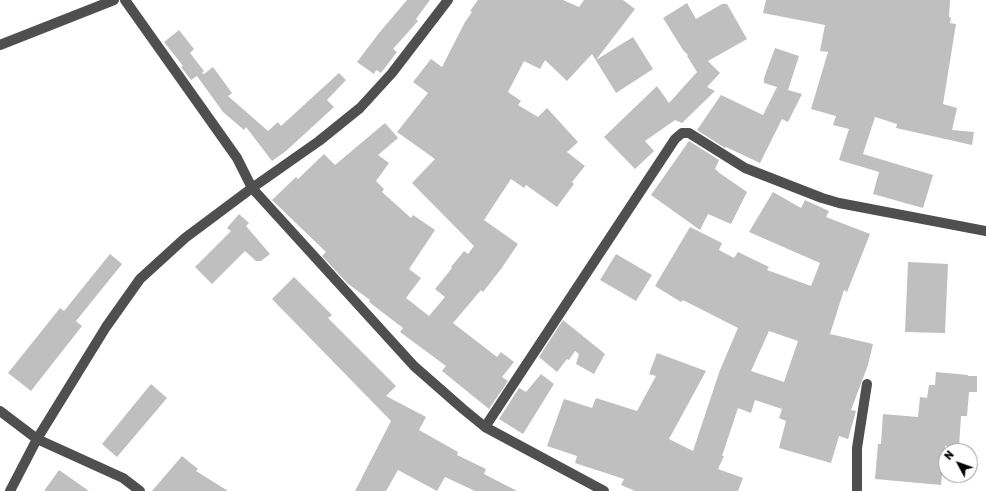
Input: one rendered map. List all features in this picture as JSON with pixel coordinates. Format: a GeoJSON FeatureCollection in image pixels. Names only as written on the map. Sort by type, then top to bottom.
{"type":"FeatureCollection","features":[{"type":"Feature","properties":{"kind":"street"},"geometry":{"type":"LineString","coordinates":[[0,45],[114,0]]}},
{"type":"Feature","properties":{"kind":"street"},"geometry":{"type":"LineString","coordinates":[[125,0],[237,158],[252,188],[414,366],[485,427],[604,491]]}},
{"type":"Feature","properties":{"kind":"street"},"geometry":{"type":"LineString","coordinates":[[10,491],[37,439],[106,327],[140,279],[185,238],[319,140],[360,108],[392,73],[448,0]]}},
{"type":"Feature","properties":{"kind":"street"},"geometry":{"type":"LineString","coordinates":[[485,427],[675,139],[682,133],[689,133],[745,168],[822,198],[839,203],[986,231]]}},
{"type":"Feature","properties":{"kind":"street"},"geometry":{"type":"LineString","coordinates":[[856,491],[857,448],[866,384]]}},
{"type":"Feature","properties":{"kind":"street"},"geometry":{"type":"LineString","coordinates":[[0,411],[37,439],[123,478],[140,491]]}},
{"type":"Feature","properties":{"kind":"building"},"geometry":{"type":"Polygon","coordinates":[[[407,0],[430,0],[416,19],[418,21],[393,49],[397,52],[381,73],[376,70],[374,74],[357,62],[407,0]]]}},
{"type":"Feature","properties":{"kind":"building"},"geometry":{"type":"Polygon","coordinates":[[[478,0],[563,0],[579,7],[584,0],[623,0],[635,9],[596,60],[633,37],[653,69],[616,93],[592,54],[567,81],[545,60],[540,69],[524,61],[508,92],[521,101],[518,105],[538,117],[547,108],[578,142],[567,152],[585,166],[572,182],[574,184],[557,207],[526,185],[524,188],[511,179],[484,220],[518,244],[483,292],[481,290],[453,323],[497,357],[501,352],[514,362],[502,377],[508,381],[489,409],[442,371],[446,366],[400,332],[403,328],[347,283],[322,256],[326,252],[272,200],[296,177],[298,179],[324,154],[335,165],[385,123],[398,138],[378,155],[389,163],[376,181],[384,189],[382,192],[411,218],[413,215],[435,230],[409,269],[421,278],[406,298],[429,316],[445,297],[435,289],[464,251],[468,254],[474,246],[412,183],[435,159],[397,132],[428,93],[413,82],[431,59],[442,67],[465,22],[472,12],[470,11],[478,0]]]}},
{"type":"Feature","properties":{"kind":"building"},"geometry":{"type":"Polygon","coordinates":[[[766,0],[950,0],[950,23],[956,24],[943,104],[957,108],[952,130],[974,132],[972,145],[896,128],[897,124],[875,117],[863,154],[933,175],[923,208],[873,194],[879,172],[839,160],[849,129],[833,125],[836,116],[811,109],[828,52],[820,51],[825,25],[763,13],[766,0]]]}},
{"type":"Feature","properties":{"kind":"building"},"geometry":{"type":"Polygon","coordinates":[[[687,3],[696,19],[722,4],[727,4],[747,39],[708,61],[720,73],[707,87],[715,91],[682,123],[675,120],[645,141],[654,151],[635,169],[604,137],[657,86],[669,103],[697,72],[687,56],[688,55],[683,50],[663,18],[687,3]]]}},
{"type":"Feature","properties":{"kind":"building"},"geometry":{"type":"Polygon","coordinates":[[[179,30],[194,49],[190,53],[204,71],[202,73],[204,74],[213,67],[232,93],[228,96],[268,131],[278,122],[281,126],[339,73],[346,80],[327,100],[334,107],[286,151],[272,161],[246,127],[244,130],[223,112],[197,76],[191,80],[181,67],[183,66],[164,42],[179,30]]]}},
{"type":"Feature","properties":{"kind":"building"},"geometry":{"type":"Polygon","coordinates":[[[775,48],[799,56],[788,90],[802,94],[788,122],[782,119],[760,163],[726,147],[725,148],[697,130],[721,95],[763,115],[777,87],[764,83],[764,78],[775,48]]]}},
{"type":"Feature","properties":{"kind":"building"},"geometry":{"type":"Polygon","coordinates":[[[689,141],[719,160],[715,169],[747,192],[731,224],[708,214],[700,230],[651,195],[689,141]]]}},
{"type":"Feature","properties":{"kind":"building"},"geometry":{"type":"Polygon","coordinates":[[[773,192],[801,208],[805,200],[829,211],[826,217],[870,234],[847,292],[844,290],[830,334],[873,344],[868,365],[851,410],[856,411],[848,439],[839,436],[831,463],[779,448],[786,421],[779,418],[782,409],[755,400],[751,413],[738,408],[722,456],[724,456],[718,469],[743,478],[738,491],[635,491],[621,485],[624,479],[575,463],[577,456],[547,446],[564,399],[592,408],[596,398],[637,411],[656,376],[649,374],[657,353],[706,371],[669,439],[693,451],[720,370],[738,328],[683,300],[681,302],[655,286],[690,227],[722,243],[719,250],[734,258],[738,252],[769,267],[767,270],[811,286],[820,263],[749,232],[773,192]],[[769,331],[751,371],[784,382],[798,341],[769,331]]]}},
{"type":"Feature","properties":{"kind":"building"},"geometry":{"type":"Polygon","coordinates":[[[239,214],[249,223],[246,226],[270,254],[261,261],[256,261],[245,251],[212,284],[195,267],[231,231],[227,228],[239,214]]]}},
{"type":"Feature","properties":{"kind":"building"},"geometry":{"type":"Polygon","coordinates":[[[110,254],[122,264],[76,321],[82,326],[31,391],[8,373],[60,308],[64,311],[110,254]]]}},
{"type":"Feature","properties":{"kind":"building"},"geometry":{"type":"Polygon","coordinates":[[[616,254],[652,275],[636,301],[600,280],[616,254]]]}},
{"type":"Feature","properties":{"kind":"building"},"geometry":{"type":"Polygon","coordinates":[[[908,262],[948,264],[945,333],[905,332],[908,262]]]}},
{"type":"Feature","properties":{"kind":"building"},"geometry":{"type":"Polygon","coordinates":[[[294,277],[332,315],[328,318],[396,386],[386,396],[426,417],[419,430],[458,452],[457,455],[486,469],[484,474],[517,491],[475,491],[445,477],[437,491],[398,470],[386,491],[355,491],[391,421],[272,299],[294,277]]]}},
{"type":"Feature","properties":{"kind":"building"},"geometry":{"type":"Polygon","coordinates":[[[563,320],[605,354],[594,374],[576,364],[579,354],[575,351],[569,360],[567,359],[557,372],[539,357],[563,320]]]}},
{"type":"Feature","properties":{"kind":"building"},"geometry":{"type":"Polygon","coordinates":[[[936,372],[977,376],[977,392],[969,392],[967,416],[961,416],[959,443],[938,443],[938,483],[941,483],[941,485],[875,479],[878,444],[881,444],[883,414],[918,417],[920,397],[927,398],[929,385],[935,385],[936,372]]]}},
{"type":"Feature","properties":{"kind":"building"},"geometry":{"type":"Polygon","coordinates":[[[541,374],[554,384],[523,434],[499,419],[519,388],[526,392],[541,374]]]}},
{"type":"Feature","properties":{"kind":"building"},"geometry":{"type":"Polygon","coordinates":[[[151,384],[167,398],[117,457],[102,444],[151,384]]]}},
{"type":"Feature","properties":{"kind":"building"},"geometry":{"type":"Polygon","coordinates":[[[182,456],[198,469],[196,471],[228,491],[152,491],[182,456]]]}},
{"type":"Feature","properties":{"kind":"building"},"geometry":{"type":"Polygon","coordinates":[[[59,470],[89,491],[44,491],[59,470]]]}}]}
